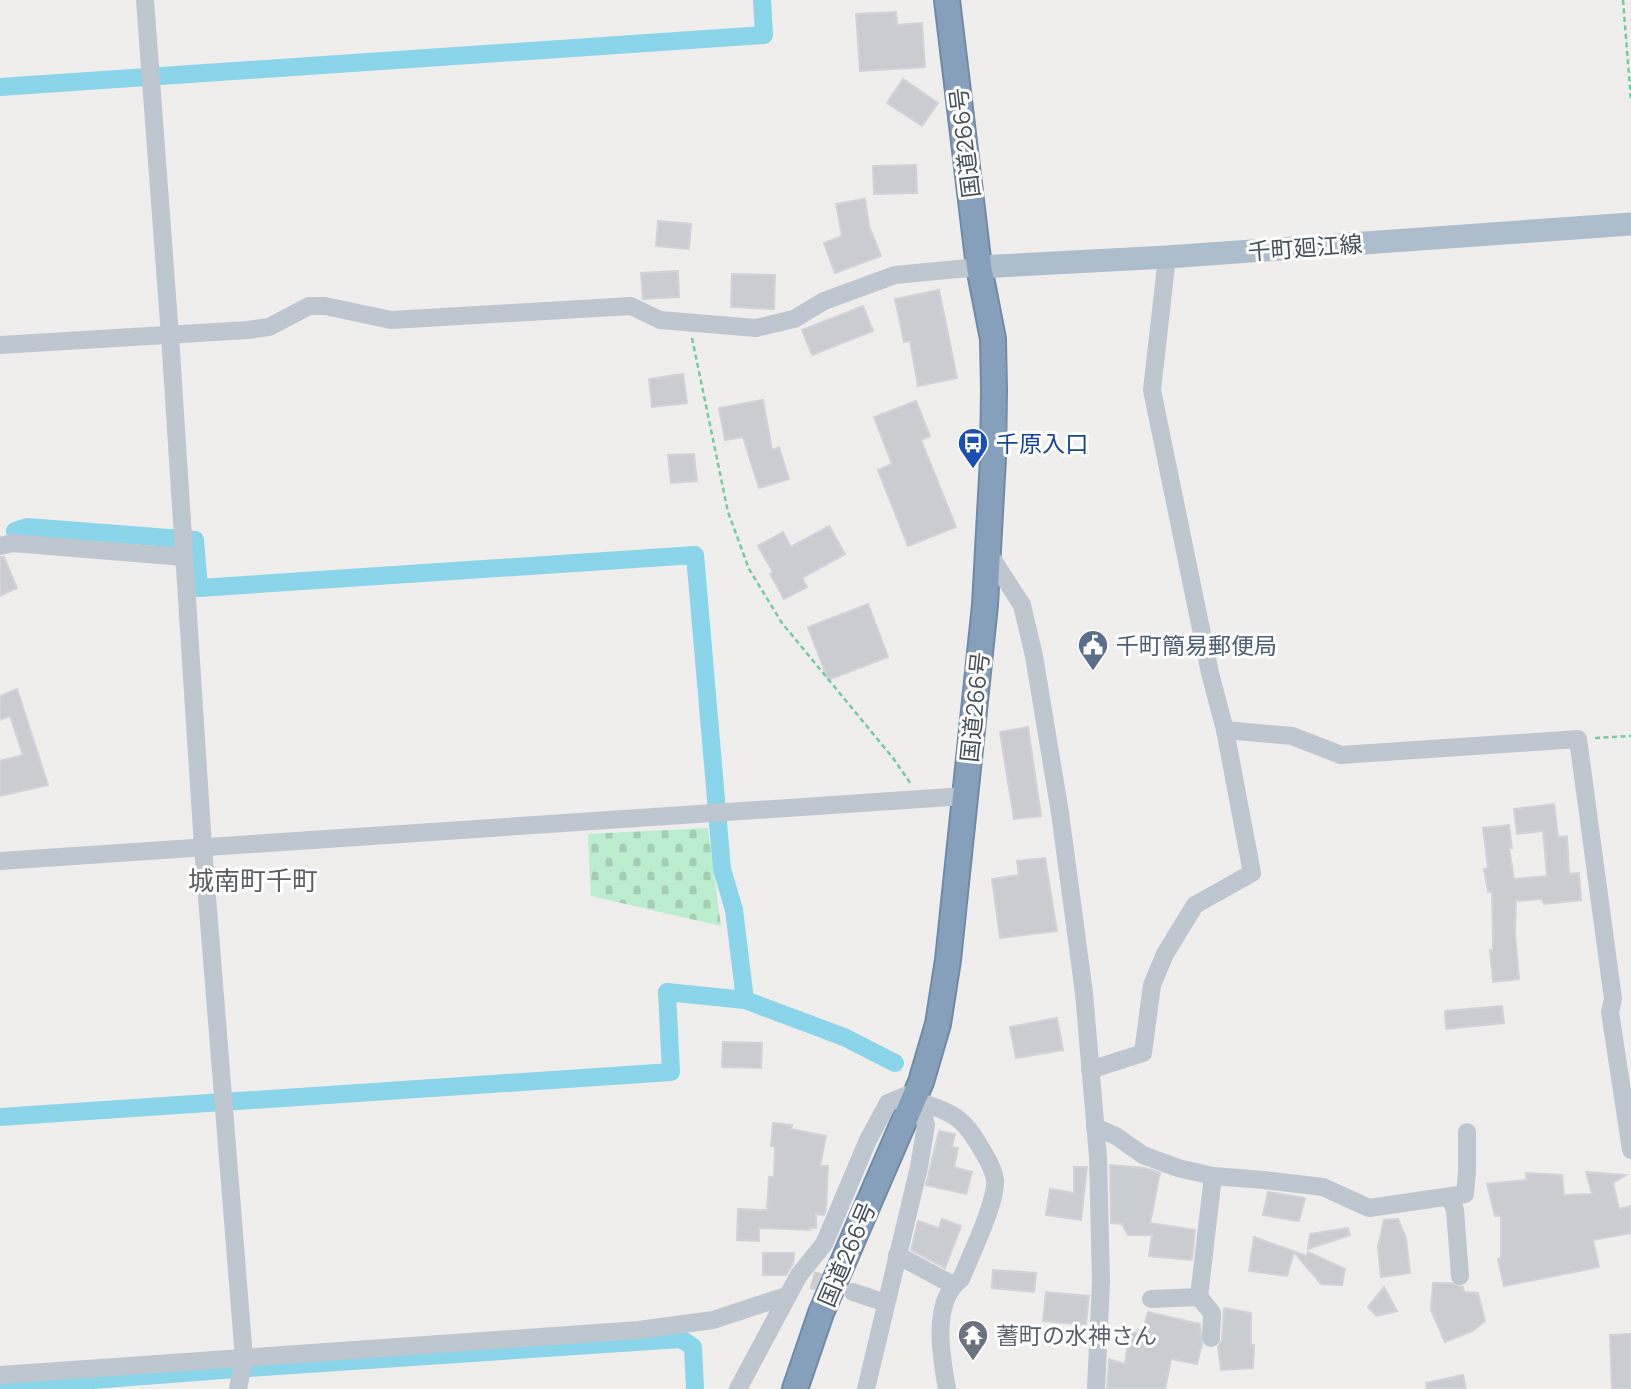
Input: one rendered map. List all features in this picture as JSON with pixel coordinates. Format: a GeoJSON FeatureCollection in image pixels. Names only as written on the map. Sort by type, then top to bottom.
{"type":"FeatureCollection","features":[{"type":"Feature","properties":{"kind":"highway","name":"国道266号"},"geometry":{"type":"LineString","coordinates":[[795,1389],[821,1312],[918,1096],[938,1024],[942,999],[965,796],[989,554],[993,458],[993,339],[979,267],[947,0]]}},
{"type":"Feature","properties":{"kind":"main road","name":"千町廻江線"},"geometry":{"type":"LineString","coordinates":[[979,267],[1167,257],[1631,224]]}},
{"type":"Feature","properties":{"kind":"street"},"geometry":{"type":"LineString","coordinates":[[145,0],[203,848],[244,1358],[238,1389]]}},
{"type":"Feature","properties":{"kind":"street"},"geometry":{"type":"LineString","coordinates":[[1090,1070],[1143,1053],[1152,985],[1165,954],[1195,905],[1252,873],[1225,730],[1210,673],[1152,390],[1167,257]]}},
{"type":"Feature","properties":{"kind":"street"},"geometry":{"type":"LineString","coordinates":[[0,345],[170,336],[269,327],[309,306],[325,306],[391,320],[631,306],[660,320],[756,328],[794,319],[824,302],[895,275],[979,267]]}},
{"type":"Feature","properties":{"kind":"street"},"geometry":{"type":"LineString","coordinates":[[0,546],[13,543],[183,557]]}},
{"type":"Feature","properties":{"kind":"street"},"geometry":{"type":"LineString","coordinates":[[989,554],[1022,606],[1034,656],[1064,838],[1084,993],[1095,1126],[1101,1282],[1096,1389]]}},
{"type":"Feature","properties":{"kind":"street"},"geometry":{"type":"LineString","coordinates":[[1225,730],[1292,736],[1341,755],[1578,739],[1613,999],[1610,1012],[1631,1150]]}},
{"type":"Feature","properties":{"kind":"street"},"geometry":{"type":"LineString","coordinates":[[0,862],[965,796]]}},
{"type":"Feature","properties":{"kind":"street"},"geometry":{"type":"LineString","coordinates":[[866,1389],[919,1167],[926,1125],[918,1096]]}},
{"type":"Feature","properties":{"kind":"street"},"geometry":{"type":"LineString","coordinates":[[738,1389],[786,1296],[805,1277],[824,1244],[868,1140],[888,1103],[918,1096],[964,1122],[989,1163],[995,1180],[993,1197],[961,1279],[950,1287],[938,1336],[947,1389]]}},
{"type":"Feature","properties":{"kind":"street"},"geometry":{"type":"LineString","coordinates":[[1095,1126],[1116,1136],[1143,1155],[1178,1168],[1213,1176],[1323,1187],[1369,1208],[1465,1194],[1467,1132]]}},
{"type":"Feature","properties":{"kind":"street"},"geometry":{"type":"LineString","coordinates":[[1211,1338],[1212,1313],[1199,1297],[1213,1176]]}},
{"type":"Feature","properties":{"kind":"street"},"geometry":{"type":"LineString","coordinates":[[1450,1197],[1455,1210],[1460,1276]]}},
{"type":"Feature","properties":{"kind":"street"},"geometry":{"type":"LineString","coordinates":[[897,1255],[953,1284]]}},
{"type":"Feature","properties":{"kind":"street"},"geometry":{"type":"LineString","coordinates":[[853,1293],[886,1303]]}},
{"type":"Feature","properties":{"kind":"street"},"geometry":{"type":"LineString","coordinates":[[0,1375],[639,1330],[712,1320],[786,1296]]}},
{"type":"Feature","properties":{"kind":"street"},"geometry":{"type":"LineString","coordinates":[[1151,1299],[1199,1297]]}},
{"type":"Feature","properties":{"kind":"path"},"geometry":{"type":"LineString","coordinates":[[1623,0],[1631,101]]}},
{"type":"Feature","properties":{"kind":"path"},"geometry":{"type":"LineString","coordinates":[[689,324],[727,512],[749,569],[782,623],[893,758],[921,798]]}},
{"type":"Feature","properties":{"kind":"path"},"geometry":{"type":"LineString","coordinates":[[1578,739],[1631,736]]}},
{"type":"Feature","properties":{"kind":"green space"},"geometry":{"type":"Polygon","coordinates":[[[708,828],[721,926],[591,896],[588,834],[708,828]]]}},
{"type":"Feature","properties":{"kind":"building"},"geometry":{"type":"Polygon","coordinates":[[[896,12],[897,25],[922,23],[925,67],[860,71],[856,14],[896,12]]]}},
{"type":"Feature","properties":{"kind":"building"},"geometry":{"type":"Polygon","coordinates":[[[903,79],[938,103],[922,126],[887,103],[903,79]]]}},
{"type":"Feature","properties":{"kind":"building"},"geometry":{"type":"Polygon","coordinates":[[[916,165],[917,193],[874,194],[873,166],[916,165]]]}},
{"type":"Feature","properties":{"kind":"building"},"geometry":{"type":"Polygon","coordinates":[[[865,199],[869,226],[881,256],[835,273],[824,243],[842,236],[836,204],[865,199]]]}},
{"type":"Feature","properties":{"kind":"building"},"geometry":{"type":"Polygon","coordinates":[[[658,221],[691,224],[689,249],[656,246],[658,221]]]}},
{"type":"Feature","properties":{"kind":"building"},"geometry":{"type":"Polygon","coordinates":[[[678,271],[679,297],[643,299],[641,273],[678,271]]]}},
{"type":"Feature","properties":{"kind":"building"},"geometry":{"type":"Polygon","coordinates":[[[732,274],[775,275],[774,309],[731,307],[732,274]]]}},
{"type":"Feature","properties":{"kind":"building"},"geometry":{"type":"Polygon","coordinates":[[[939,290],[957,378],[918,386],[910,341],[904,342],[895,299],[939,290]]]}},
{"type":"Feature","properties":{"kind":"building"},"geometry":{"type":"Polygon","coordinates":[[[863,306],[873,331],[812,355],[802,330],[863,306]]]}},
{"type":"Feature","properties":{"kind":"building"},"geometry":{"type":"Polygon","coordinates":[[[683,374],[687,403],[652,407],[649,379],[683,374]]]}},
{"type":"Feature","properties":{"kind":"building"},"geometry":{"type":"Polygon","coordinates":[[[763,400],[772,450],[779,447],[789,479],[759,488],[743,437],[725,440],[719,408],[763,400]]]}},
{"type":"Feature","properties":{"kind":"building"},"geometry":{"type":"Polygon","coordinates":[[[916,401],[930,436],[921,440],[956,527],[908,546],[878,470],[892,464],[874,417],[916,401]]]}},
{"type":"Feature","properties":{"kind":"building"},"geometry":{"type":"Polygon","coordinates":[[[694,454],[697,481],[671,483],[668,455],[694,454]]]}},
{"type":"Feature","properties":{"kind":"building"},"geometry":{"type":"Polygon","coordinates":[[[829,526],[845,554],[802,578],[807,587],[784,599],[758,546],[783,532],[791,547],[829,526]]]}},
{"type":"Feature","properties":{"kind":"building"},"geometry":{"type":"Polygon","coordinates":[[[0,557],[4,557],[17,588],[0,596],[0,557]]]}},
{"type":"Feature","properties":{"kind":"building"},"geometry":{"type":"Polygon","coordinates":[[[868,604],[888,657],[828,680],[808,627],[868,604]]]}},
{"type":"Feature","properties":{"kind":"building"},"geometry":{"type":"Polygon","coordinates":[[[17,689],[48,785],[0,796],[0,761],[23,755],[10,716],[0,720],[0,696],[17,689]]]}},
{"type":"Feature","properties":{"kind":"building"},"geometry":{"type":"Polygon","coordinates":[[[1028,727],[1041,816],[1014,819],[1000,732],[1028,727]]]}},
{"type":"Feature","properties":{"kind":"building"},"geometry":{"type":"Polygon","coordinates":[[[1554,804],[1558,837],[1567,836],[1569,874],[1579,873],[1581,900],[1544,904],[1542,899],[1516,901],[1515,933],[1519,979],[1493,982],[1490,950],[1493,950],[1492,891],[1488,892],[1484,869],[1488,868],[1483,828],[1509,825],[1512,848],[1509,848],[1514,879],[1547,876],[1543,831],[1517,834],[1514,809],[1554,804]]]}},
{"type":"Feature","properties":{"kind":"building"},"geometry":{"type":"Polygon","coordinates":[[[1045,858],[1057,931],[1000,938],[992,879],[1019,875],[1017,861],[1045,858]]]}},
{"type":"Feature","properties":{"kind":"building"},"geometry":{"type":"Polygon","coordinates":[[[1502,1006],[1504,1023],[1446,1029],[1445,1011],[1502,1006]]]}},
{"type":"Feature","properties":{"kind":"building"},"geometry":{"type":"Polygon","coordinates":[[[1057,1018],[1063,1050],[1016,1058],[1010,1027],[1057,1018]]]}},
{"type":"Feature","properties":{"kind":"building"},"geometry":{"type":"Polygon","coordinates":[[[723,1042],[762,1043],[761,1068],[722,1067],[723,1042]]]}},
{"type":"Feature","properties":{"kind":"building"},"geometry":{"type":"Polygon","coordinates":[[[773,1123],[792,1125],[791,1129],[826,1136],[820,1166],[828,1166],[826,1210],[824,1215],[816,1214],[816,1228],[759,1228],[759,1241],[737,1240],[738,1209],[767,1210],[769,1177],[774,1177],[775,1147],[771,1146],[773,1123]]]}},
{"type":"Feature","properties":{"kind":"building"},"geometry":{"type":"Polygon","coordinates":[[[939,1131],[955,1134],[952,1147],[958,1148],[954,1167],[972,1172],[966,1194],[926,1185],[939,1131]]]}},
{"type":"Feature","properties":{"kind":"building"},"geometry":{"type":"Polygon","coordinates":[[[1110,1165],[1145,1168],[1160,1173],[1150,1223],[1195,1230],[1192,1260],[1149,1256],[1152,1235],[1128,1235],[1122,1224],[1111,1223],[1110,1165]]]}},
{"type":"Feature","properties":{"kind":"building"},"geometry":{"type":"Polygon","coordinates":[[[1074,1167],[1087,1167],[1081,1220],[1046,1215],[1050,1189],[1074,1193],[1074,1167]]]}},
{"type":"Feature","properties":{"kind":"building"},"geometry":{"type":"Polygon","coordinates":[[[1586,1172],[1626,1175],[1613,1183],[1619,1209],[1631,1206],[1631,1233],[1593,1240],[1599,1267],[1504,1286],[1498,1259],[1501,1258],[1501,1216],[1495,1216],[1487,1184],[1527,1180],[1526,1173],[1562,1175],[1564,1195],[1592,1194],[1586,1172]]]}},
{"type":"Feature","properties":{"kind":"building"},"geometry":{"type":"Polygon","coordinates":[[[1268,1192],[1305,1198],[1299,1221],[1263,1215],[1268,1192]]]}},
{"type":"Feature","properties":{"kind":"building"},"geometry":{"type":"Polygon","coordinates":[[[942,1219],[961,1226],[945,1268],[911,1250],[918,1221],[939,1228],[942,1219]]]}},
{"type":"Feature","properties":{"kind":"building"},"geometry":{"type":"Polygon","coordinates":[[[1398,1219],[1406,1238],[1410,1273],[1381,1277],[1378,1247],[1384,1220],[1398,1219]]]}},
{"type":"Feature","properties":{"kind":"building"},"geometry":{"type":"Polygon","coordinates":[[[1348,1228],[1350,1235],[1308,1249],[1310,1234],[1348,1228]]]}},
{"type":"Feature","properties":{"kind":"building"},"geometry":{"type":"Polygon","coordinates":[[[1254,1237],[1307,1256],[1308,1252],[1345,1269],[1342,1285],[1321,1284],[1294,1252],[1287,1276],[1249,1271],[1254,1237]]]}},
{"type":"Feature","properties":{"kind":"building"},"geometry":{"type":"Polygon","coordinates":[[[763,1253],[794,1253],[793,1264],[786,1275],[763,1275],[763,1253]]]}},
{"type":"Feature","properties":{"kind":"building"},"geometry":{"type":"Polygon","coordinates":[[[993,1270],[1036,1273],[1034,1292],[992,1288],[993,1270]]]}},
{"type":"Feature","properties":{"kind":"building"},"geometry":{"type":"Polygon","coordinates":[[[1433,1283],[1452,1283],[1463,1287],[1464,1292],[1478,1293],[1485,1321],[1472,1331],[1445,1342],[1431,1310],[1433,1283]]]}},
{"type":"Feature","properties":{"kind":"building"},"geometry":{"type":"Polygon","coordinates":[[[1384,1287],[1397,1311],[1377,1316],[1368,1307],[1384,1287]]]}},
{"type":"Feature","properties":{"kind":"building"},"geometry":{"type":"Polygon","coordinates":[[[1046,1292],[1089,1296],[1086,1325],[1043,1321],[1046,1292]]]}},
{"type":"Feature","properties":{"kind":"building"},"geometry":{"type":"Polygon","coordinates":[[[1224,1308],[1251,1313],[1253,1368],[1221,1370],[1218,1347],[1222,1339],[1224,1308]]]}},
{"type":"Feature","properties":{"kind":"building"},"geometry":{"type":"Polygon","coordinates":[[[1148,1312],[1200,1324],[1202,1344],[1197,1364],[1171,1359],[1165,1389],[1107,1389],[1109,1359],[1125,1364],[1129,1332],[1142,1333],[1148,1312]]]}},
{"type":"Feature","properties":{"kind":"building"},"geometry":{"type":"Polygon","coordinates":[[[1631,1334],[1631,1389],[1612,1389],[1610,1335],[1631,1334]]]}},
{"type":"Feature","properties":{"kind":"building"},"geometry":{"type":"Polygon","coordinates":[[[1463,1375],[1466,1389],[1427,1389],[1426,1383],[1463,1375]]]}},
{"type":"Feature","properties":{"kind":"waterway"},"geometry":{"type":"LineString","coordinates":[[0,87],[764,35],[762,0]]}},
{"type":"Feature","properties":{"kind":"waterway"},"geometry":{"type":"LineString","coordinates":[[15,531],[27,527],[195,540],[199,588],[695,555],[722,869],[734,910],[745,1000]]}},
{"type":"Feature","properties":{"kind":"waterway"},"geometry":{"type":"LineString","coordinates":[[0,1117],[671,1072],[667,992],[745,1000],[844,1037],[895,1063]]}},
{"type":"Feature","properties":{"kind":"waterway"},"geometry":{"type":"LineString","coordinates":[[0,1387],[681,1339],[693,1347],[695,1389]]}},
{"type":"Feature","properties":{"kind":"tunnel"},"geometry":{"type":"LineString","coordinates":[[812,1280],[843,1289]]}},
{"type":"Feature","properties":{"kind":"place","name":"千原入口"},"geometry":{"type":"Point","coordinates":[973,470]}},
{"type":"Feature","properties":{"kind":"place","name":"千町簡易郵便局"},"geometry":{"type":"Point","coordinates":[1093,672]}},
{"type":"Feature","properties":{"kind":"place","name":"蓍町の水神さん"},"geometry":{"type":"Point","coordinates":[973,1362]}},
{"type":"Feature","properties":{"kind":"district","name":"城南町千町"},"geometry":{"type":"Point","coordinates":[253,880]}}]}
